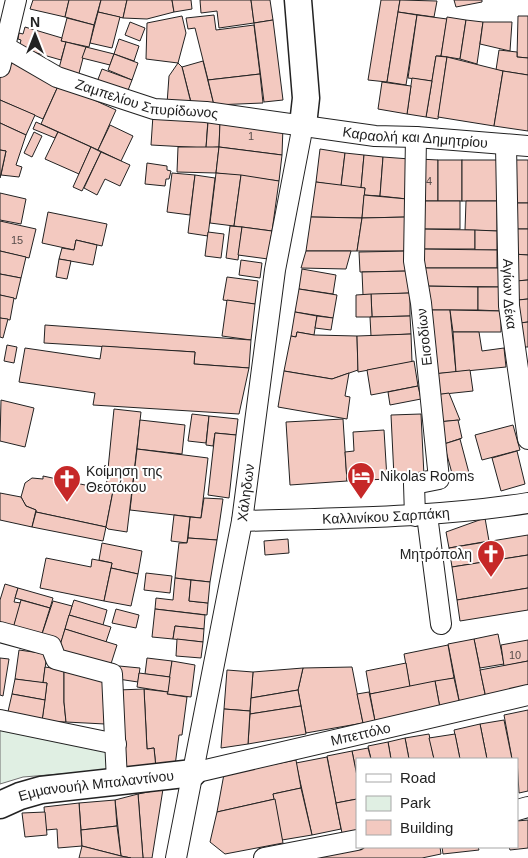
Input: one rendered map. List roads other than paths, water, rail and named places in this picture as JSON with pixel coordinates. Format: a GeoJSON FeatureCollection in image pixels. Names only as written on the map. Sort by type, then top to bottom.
{"type":"FeatureCollection","features":[{"type":"Feature","properties":{"kind":"street"},"geometry":{"type":"LineString","coordinates":[[0,66],[2,44],[16,0]]}},
{"type":"Feature","properties":{"kind":"street"},"geometry":{"type":"LineString","coordinates":[[298,0],[306,98],[303,125]]}},
{"type":"Feature","properties":{"kind":"street","name":"Ζαμπελίου Σπυρίδωνος"},"geometry":{"type":"LineString","coordinates":[[2,44],[57,77],[154,109],[206,112],[303,125]]}},
{"type":"Feature","properties":{"kind":"street","name":"Καραολή και Δημητρίου"},"geometry":{"type":"LineString","coordinates":[[303,125],[375,136],[416,137],[506,146],[528,146]]}},
{"type":"Feature","properties":{"kind":"street","name":"Χάληδων"},"geometry":{"type":"LineString","coordinates":[[176,858],[194,774],[242,521],[275,270],[303,125]]}},
{"type":"Feature","properties":{"kind":"street","name":"Εισοδίων"},"geometry":{"type":"LineString","coordinates":[[416,137],[414,261],[421,303],[439,479],[414,484],[421,516]]}},
{"type":"Feature","properties":{"kind":"street","name":"Αγίων Δέκα"},"geometry":{"type":"LineString","coordinates":[[506,146],[509,306],[528,439]]}},
{"type":"Feature","properties":{"kind":"street","name":"Καλλινίκου Σαρπάκη"},"geometry":{"type":"LineString","coordinates":[[242,521],[421,516],[473,512],[528,503]]}},
{"type":"Feature","properties":{"kind":"street"},"geometry":{"type":"LineString","coordinates":[[421,516],[441,624]]}},
{"type":"Feature","properties":{"kind":"street"},"geometry":{"type":"LineString","coordinates":[[0,632],[51,646],[56,659],[112,674],[117,781]]}},
{"type":"Feature","properties":{"kind":"street","name":"Μπεττόλο"},"geometry":{"type":"LineString","coordinates":[[194,774],[528,694]]}},
{"type":"Feature","properties":{"kind":"street"},"geometry":{"type":"LineString","coordinates":[[0,720],[116,744]]}},
{"type":"Feature","properties":{"kind":"street","name":"Εμμανουήλ Μπαλαντίνου"},"geometry":{"type":"LineString","coordinates":[[0,805],[30,792],[194,774]]}},
{"type":"Feature","properties":{"kind":"street"},"geometry":{"type":"LineString","coordinates":[[264,858],[356,840]]}},
{"type":"Feature","properties":{"kind":"place","name":"Nikolas Rooms"},"geometry":{"type":"Point","coordinates":[361,500]}},
{"type":"Feature","properties":{"kind":"place","name":"Κοίμηση της Θεοτόκου"},"geometry":{"type":"Point","coordinates":[67,503]}},
{"type":"Feature","properties":{"kind":"place","name":"Μητρόπολη"},"geometry":{"type":"Point","coordinates":[491,578]}}]}
